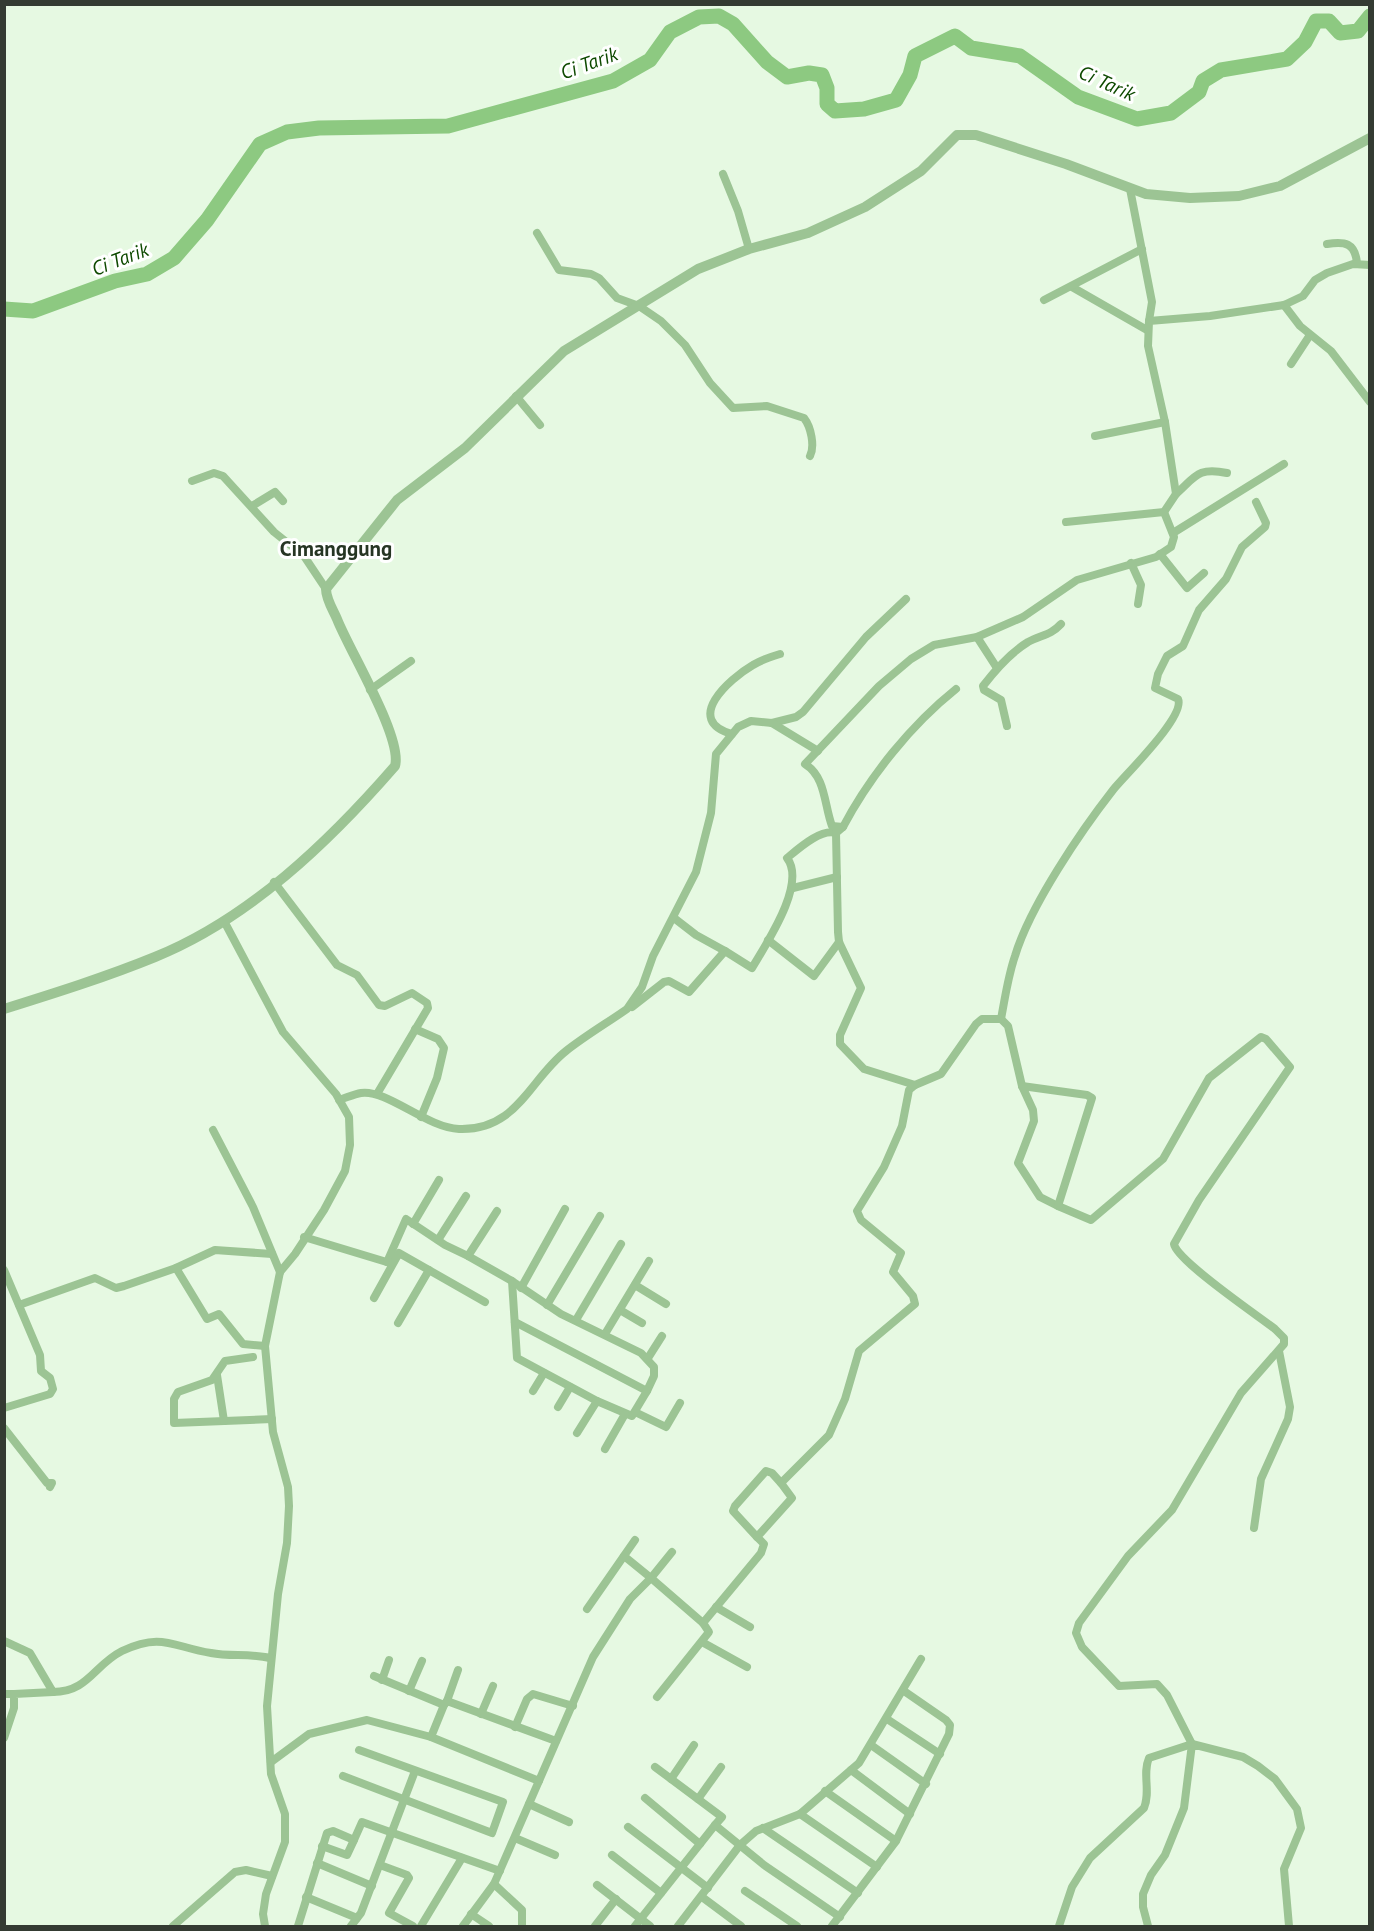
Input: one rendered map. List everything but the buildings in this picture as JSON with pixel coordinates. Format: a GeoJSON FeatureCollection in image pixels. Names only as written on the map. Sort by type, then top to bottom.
{"type":"FeatureCollection","features":[{"type":"Feature","properties":{"kind":"street"},"geometry":{"type":"LineString","coordinates":[[326,588],[394,504],[465,448],[564,351],[698,269],[748,249],[808,233],[865,207],[921,171],[957,135],[976,135],[1066,164],[1130,189],[1160,196],[1199,199],[1218,199],[1280,186],[1369,138]]}},
{"type":"Feature","properties":{"kind":"street"},"geometry":{"type":"LineString","coordinates":[[723,174],[738,211],[748,249]]}},
{"type":"Feature","properties":{"kind":"street"},"geometry":{"type":"LineString","coordinates":[[1130,189],[1152,302],[1148,326],[1148,346],[1165,422],[1176,494]]}},
{"type":"Feature","properties":{"kind":"street"},"geometry":{"type":"LineString","coordinates":[[537,233],[559,270],[591,274],[599,278],[617,298],[639,306],[661,321],[685,345],[710,383],[733,408],[767,406],[804,418],[809,426],[813,451],[810,456]]}},
{"type":"Feature","properties":{"kind":"street"},"geometry":{"type":"LineString","coordinates":[[1328,244],[1343,241],[1353,249],[1356,261]]}},
{"type":"Feature","properties":{"kind":"street"},"geometry":{"type":"LineString","coordinates":[[1044,300],[1142,249]]}},
{"type":"Feature","properties":{"kind":"street"},"geometry":{"type":"LineString","coordinates":[[1077,284],[1148,326],[1284,305],[1303,296],[1315,280],[1356,261],[1370,266]]}},
{"type":"Feature","properties":{"kind":"street"},"geometry":{"type":"LineString","coordinates":[[1284,305],[1311,335],[1328,348],[1370,402]]}},
{"type":"Feature","properties":{"kind":"street"},"geometry":{"type":"LineString","coordinates":[[1291,364],[1311,335]]}},
{"type":"Feature","properties":{"kind":"street"},"geometry":{"type":"LineString","coordinates":[[516,396],[540,424]]}},
{"type":"Feature","properties":{"kind":"street"},"geometry":{"type":"LineString","coordinates":[[1095,436],[1165,422]]}},
{"type":"Feature","properties":{"kind":"street"},"geometry":{"type":"LineString","coordinates":[[1173,533],[1284,464]]}},
{"type":"Feature","properties":{"kind":"street"},"geometry":{"type":"LineString","coordinates":[[1164,512],[1176,494],[1200,472],[1206,470],[1227,473]]}},
{"type":"Feature","properties":{"kind":"street"},"geometry":{"type":"LineString","coordinates":[[4,1009],[156,957],[224,921],[328,837],[395,766],[396,757],[387,723],[346,642],[326,588],[304,556],[274,532],[219,473],[192,481]]}},
{"type":"Feature","properties":{"kind":"street"},"geometry":{"type":"LineString","coordinates":[[252,506],[275,492],[283,501]]}},
{"type":"Feature","properties":{"kind":"street"},"geometry":{"type":"LineString","coordinates":[[1001,1019],[1015,955],[1033,915],[1089,823],[1127,773],[1154,745],[1178,710],[1178,699],[1155,688],[1158,674],[1167,656],[1183,646],[1199,610],[1226,579],[1242,547],[1265,527],[1266,523],[1256,502]]}},
{"type":"Feature","properties":{"kind":"street"},"geometry":{"type":"LineString","coordinates":[[840,830],[832,826],[823,788],[811,768],[805,764],[871,694],[911,659],[934,645],[977,637],[1023,617],[1077,580],[1160,554],[1171,547],[1173,533],[1164,512]]}},
{"type":"Feature","properties":{"kind":"street"},"geometry":{"type":"LineString","coordinates":[[1065,522],[1164,512]]}},
{"type":"Feature","properties":{"kind":"street"},"geometry":{"type":"LineString","coordinates":[[1160,554],[1187,588],[1203,573]]}},
{"type":"Feature","properties":{"kind":"street"},"geometry":{"type":"LineString","coordinates":[[1131,563],[1141,585],[1138,604]]}},
{"type":"Feature","properties":{"kind":"street"},"geometry":{"type":"LineString","coordinates":[[627,1009],[642,987],[653,956],[696,872],[711,813],[716,754],[743,723],[772,723],[796,717],[803,712],[866,637],[906,599]]}},
{"type":"Feature","properties":{"kind":"street"},"geometry":{"type":"LineString","coordinates":[[1007,726],[1001,700],[983,688],[997,668],[1026,644],[1050,634],[1061,624]]}},
{"type":"Feature","properties":{"kind":"street"},"geometry":{"type":"LineString","coordinates":[[977,637],[997,668]]}},
{"type":"Feature","properties":{"kind":"street"},"geometry":{"type":"LineString","coordinates":[[732,734],[720,731],[710,721],[708,716],[712,705],[748,668],[780,654]]}},
{"type":"Feature","properties":{"kind":"street"},"geometry":{"type":"LineString","coordinates":[[370,690],[411,662]]}},
{"type":"Feature","properties":{"kind":"street"},"geometry":{"type":"LineString","coordinates":[[915,1085],[864,1069],[841,1047],[840,1035],[861,988],[839,942],[837,877],[840,830],[882,766],[939,702],[956,688]]}},
{"type":"Feature","properties":{"kind":"street"},"geometry":{"type":"LineString","coordinates":[[772,723],[818,751]]}},
{"type":"Feature","properties":{"kind":"street"},"geometry":{"type":"LineString","coordinates":[[674,918],[696,935],[752,968],[793,888],[791,863],[787,858],[818,836],[829,831],[840,830]]}},
{"type":"Feature","properties":{"kind":"street"},"geometry":{"type":"LineString","coordinates":[[793,888],[837,877]]}},
{"type":"Feature","properties":{"kind":"street"},"geometry":{"type":"LineString","coordinates":[[274,882],[337,965],[357,975],[379,1005],[385,1006],[412,993],[426,1001],[428,1008],[377,1094]]}},
{"type":"Feature","properties":{"kind":"street"},"geometry":{"type":"LineString","coordinates":[[224,921],[283,1032],[298,1053],[321,1074],[349,1117],[349,1157],[345,1171],[324,1210],[304,1237],[295,1254],[280,1272],[265,1346],[272,1419],[288,1487],[289,1506],[287,1543],[270,1658],[267,1706],[271,1774],[285,1814],[285,1842],[264,1904],[265,1926]]}},
{"type":"Feature","properties":{"kind":"street"},"geometry":{"type":"LineString","coordinates":[[768,940],[814,976],[839,942]]}},
{"type":"Feature","properties":{"kind":"street"},"geometry":{"type":"LineString","coordinates":[[339,1100],[362,1093],[377,1094],[421,1117],[460,1129],[490,1124],[505,1117],[533,1090],[551,1065],[566,1051],[664,982],[669,981],[689,992],[725,951]]}},
{"type":"Feature","properties":{"kind":"street"},"geometry":{"type":"LineString","coordinates":[[781,1483],[829,1434],[845,1399],[859,1352],[865,1344],[915,1304],[913,1296],[893,1272],[901,1253],[861,1220],[857,1210],[884,1167],[902,1126],[909,1090],[941,1074],[976,1024],[982,1019],[1001,1019],[1008,1026],[1022,1086],[1034,1119],[1018,1163],[1041,1197],[1091,1220],[1166,1155],[1209,1078],[1258,1039],[1266,1039],[1288,1063],[1289,1069],[1199,1200],[1174,1244],[1176,1251],[1185,1259],[1282,1336],[1285,1342],[1241,1393],[1173,1510],[1128,1556],[1077,1628],[1079,1643],[1119,1686],[1157,1684],[1167,1695],[1192,1744],[1184,1808],[1165,1855],[1146,1883],[1143,1894],[1143,1907],[1148,1926]]}},
{"type":"Feature","properties":{"kind":"street"},"geometry":{"type":"LineString","coordinates":[[415,1029],[438,1039],[444,1048],[437,1078],[421,1117]]}},
{"type":"Feature","properties":{"kind":"street"},"geometry":{"type":"LineString","coordinates":[[1022,1086],[1087,1095],[1092,1099],[1058,1206]]}},
{"type":"Feature","properties":{"kind":"street"},"geometry":{"type":"LineString","coordinates":[[213,1130],[253,1207],[280,1272]]}},
{"type":"Feature","properties":{"kind":"street"},"geometry":{"type":"LineString","coordinates":[[413,1224],[440,1180]]}},
{"type":"Feature","properties":{"kind":"street"},"geometry":{"type":"LineString","coordinates":[[438,1240],[466,1196]]}},
{"type":"Feature","properties":{"kind":"street"},"geometry":{"type":"LineString","coordinates":[[521,1288],[565,1209]]}},
{"type":"Feature","properties":{"kind":"street"},"geometry":{"type":"LineString","coordinates":[[468,1256],[497,1210]]}},
{"type":"Feature","properties":{"kind":"street"},"geometry":{"type":"LineString","coordinates":[[547,1305],[600,1216]]}},
{"type":"Feature","properties":{"kind":"street"},"geometry":{"type":"LineString","coordinates":[[374,1298],[406,1219],[438,1240],[512,1281],[547,1305],[648,1358],[654,1367],[654,1376],[632,1416],[597,1401],[517,1358],[512,1281]]}},
{"type":"Feature","properties":{"kind":"street"},"geometry":{"type":"LineString","coordinates":[[304,1237],[390,1263]]}},
{"type":"Feature","properties":{"kind":"street"},"geometry":{"type":"LineString","coordinates":[[576,1320],[621,1244]]}},
{"type":"Feature","properties":{"kind":"street"},"geometry":{"type":"LineString","coordinates":[[19,1305],[95,1278],[116,1288],[176,1268],[215,1250],[272,1254]]}},
{"type":"Feature","properties":{"kind":"street"},"geometry":{"type":"LineString","coordinates":[[390,1263],[399,1253],[485,1302]]}},
{"type":"Feature","properties":{"kind":"street"},"geometry":{"type":"LineString","coordinates":[[605,1334],[649,1262]]}},
{"type":"Feature","properties":{"kind":"street"},"geometry":{"type":"LineString","coordinates":[[176,1268],[207,1319],[219,1314],[243,1344],[265,1346]]}},
{"type":"Feature","properties":{"kind":"street"},"geometry":{"type":"LineString","coordinates":[[4,1270],[40,1355],[41,1371],[50,1378],[53,1389],[50,1394],[4,1408]]}},
{"type":"Feature","properties":{"kind":"street"},"geometry":{"type":"LineString","coordinates":[[398,1323],[429,1270]]}},
{"type":"Feature","properties":{"kind":"street"},"geometry":{"type":"LineString","coordinates":[[635,1285],[666,1304]]}},
{"type":"Feature","properties":{"kind":"street"},"geometry":{"type":"LineString","coordinates":[[620,1310],[642,1323]]}},
{"type":"Feature","properties":{"kind":"street"},"geometry":{"type":"LineString","coordinates":[[515,1322],[647,1391]]}},
{"type":"Feature","properties":{"kind":"street"},"geometry":{"type":"LineString","coordinates":[[648,1358],[662,1336]]}},
{"type":"Feature","properties":{"kind":"street"},"geometry":{"type":"LineString","coordinates":[[1254,1528],[1262,1479],[1288,1419],[1287,1388],[1279,1351]]}},
{"type":"Feature","properties":{"kind":"street"},"geometry":{"type":"LineString","coordinates":[[253,1357],[225,1361],[217,1375],[203,1385],[177,1393],[174,1423],[272,1419]]}},
{"type":"Feature","properties":{"kind":"street"},"geometry":{"type":"LineString","coordinates":[[533,1391],[544,1373]]}},
{"type":"Feature","properties":{"kind":"street"},"geometry":{"type":"LineString","coordinates":[[217,1375],[224,1421]]}},
{"type":"Feature","properties":{"kind":"street"},"geometry":{"type":"LineString","coordinates":[[558,1407],[570,1387]]}},
{"type":"Feature","properties":{"kind":"street"},"geometry":{"type":"LineString","coordinates":[[578,1433],[597,1401]]}},
{"type":"Feature","properties":{"kind":"street"},"geometry":{"type":"LineString","coordinates":[[635,1412],[666,1427],[680,1402]]}},
{"type":"Feature","properties":{"kind":"street"},"geometry":{"type":"LineString","coordinates":[[605,1449],[625,1414]]}},
{"type":"Feature","properties":{"kind":"street"},"geometry":{"type":"LineString","coordinates":[[4,1428],[47,1483],[52,1483],[50,1487]]}},
{"type":"Feature","properties":{"kind":"street"},"geometry":{"type":"LineString","coordinates":[[703,1623],[761,1552],[764,1544],[757,1537],[733,1511],[766,1471],[772,1473],[792,1498],[757,1537]]}},
{"type":"Feature","properties":{"kind":"street"},"geometry":{"type":"LineString","coordinates":[[587,1609],[635,1540]]}},
{"type":"Feature","properties":{"kind":"street"},"geometry":{"type":"LineString","coordinates":[[463,1926],[494,1884],[593,1657],[630,1599],[672,1552]]}},
{"type":"Feature","properties":{"kind":"street"},"geometry":{"type":"LineString","coordinates":[[624,1556],[703,1623],[709,1632],[657,1697]]}},
{"type":"Feature","properties":{"kind":"street"},"geometry":{"type":"LineString","coordinates":[[716,1607],[750,1627]]}},
{"type":"Feature","properties":{"kind":"street"},"geometry":{"type":"LineString","coordinates":[[4,1641],[30,1653],[53,1692]]}},
{"type":"Feature","properties":{"kind":"street"},"geometry":{"type":"LineString","coordinates":[[4,1694],[69,1692],[79,1687],[118,1653],[160,1641],[210,1653],[245,1653],[270,1658]]}},
{"type":"Feature","properties":{"kind":"street"},"geometry":{"type":"LineString","coordinates":[[702,1642],[747,1667]]}},
{"type":"Feature","properties":{"kind":"street"},"geometry":{"type":"LineString","coordinates":[[681,1925],[740,1845],[763,1828],[800,1814],[851,1770],[871,1745],[921,1659]]}},
{"type":"Feature","properties":{"kind":"street"},"geometry":{"type":"LineString","coordinates":[[389,1660],[378,1678],[409,1691],[556,1741]]}},
{"type":"Feature","properties":{"kind":"street"},"geometry":{"type":"LineString","coordinates":[[409,1691],[422,1661]]}},
{"type":"Feature","properties":{"kind":"street"},"geometry":{"type":"LineString","coordinates":[[431,1737],[458,1670]]}},
{"type":"Feature","properties":{"kind":"street"},"geometry":{"type":"LineString","coordinates":[[481,1714],[493,1686]]}},
{"type":"Feature","properties":{"kind":"street"},"geometry":{"type":"LineString","coordinates":[[832,1926],[896,1841],[949,1734],[949,1723],[904,1691]]}},
{"type":"Feature","properties":{"kind":"street"},"geometry":{"type":"LineString","coordinates":[[4,1737],[14,1708],[14,1694]]}},
{"type":"Feature","properties":{"kind":"street"},"geometry":{"type":"LineString","coordinates":[[515,1727],[527,1699],[533,1694],[573,1706]]}},
{"type":"Feature","properties":{"kind":"street"},"geometry":{"type":"LineString","coordinates":[[887,1719],[940,1754]]}},
{"type":"Feature","properties":{"kind":"street"},"geometry":{"type":"LineString","coordinates":[[270,1762],[309,1734],[367,1720],[431,1737],[539,1781]]}},
{"type":"Feature","properties":{"kind":"street"},"geometry":{"type":"LineString","coordinates":[[1059,1926],[1072,1887],[1090,1858],[1144,1808],[1148,1798],[1145,1766],[1149,1758],[1192,1744],[1243,1757],[1258,1766],[1275,1779],[1297,1809],[1301,1828],[1284,1869],[1289,1926]]}},
{"type":"Feature","properties":{"kind":"street"},"geometry":{"type":"LineString","coordinates":[[671,1779],[694,1745]]}},
{"type":"Feature","properties":{"kind":"street"},"geometry":{"type":"LineString","coordinates":[[871,1745],[926,1784]]}},
{"type":"Feature","properties":{"kind":"street"},"geometry":{"type":"LineString","coordinates":[[344,1776],[404,1802],[492,1833],[503,1802],[359,1750]]}},
{"type":"Feature","properties":{"kind":"street"},"geometry":{"type":"LineString","coordinates":[[638,1923],[722,1817],[655,1767]]}},
{"type":"Feature","properties":{"kind":"street"},"geometry":{"type":"LineString","coordinates":[[698,1799],[721,1767]]}},
{"type":"Feature","properties":{"kind":"street"},"geometry":{"type":"LineString","coordinates":[[851,1770],[910,1814]]}},
{"type":"Feature","properties":{"kind":"street"},"geometry":{"type":"LineString","coordinates":[[351,1926],[372,1886],[415,1771]]}},
{"type":"Feature","properties":{"kind":"street"},"geometry":{"type":"LineString","coordinates":[[825,1791],[896,1841]]}},
{"type":"Feature","properties":{"kind":"street"},"geometry":{"type":"LineString","coordinates":[[645,1798],[700,1844]]}},
{"type":"Feature","properties":{"kind":"street"},"geometry":{"type":"LineString","coordinates":[[529,1804],[569,1822]]}},
{"type":"Feature","properties":{"kind":"street"},"geometry":{"type":"LineString","coordinates":[[800,1814],[877,1867]]}},
{"type":"Feature","properties":{"kind":"street"},"geometry":{"type":"LineString","coordinates":[[322,1846],[346,1855],[362,1822],[500,1871]]}},
{"type":"Feature","properties":{"kind":"street"},"geometry":{"type":"LineString","coordinates":[[715,1825],[764,1865],[840,1917]]}},
{"type":"Feature","properties":{"kind":"street"},"geometry":{"type":"LineString","coordinates":[[628,1827],[708,1888]]}},
{"type":"Feature","properties":{"kind":"street"},"geometry":{"type":"LineString","coordinates":[[763,1828],[858,1893]]}},
{"type":"Feature","properties":{"kind":"street"},"geometry":{"type":"LineString","coordinates":[[298,1926],[322,1846],[330,1831],[354,1840]]}},
{"type":"Feature","properties":{"kind":"street"},"geometry":{"type":"LineString","coordinates":[[514,1838],[555,1855]]}},
{"type":"Feature","properties":{"kind":"street"},"geometry":{"type":"LineString","coordinates":[[612,1855],[661,1893]]}},
{"type":"Feature","properties":{"kind":"street"},"geometry":{"type":"LineString","coordinates":[[421,1926],[462,1858]]}},
{"type":"Feature","properties":{"kind":"street"},"geometry":{"type":"LineString","coordinates":[[317,1863],[372,1886]]}},
{"type":"Feature","properties":{"kind":"street"},"geometry":{"type":"LineString","coordinates":[[380,1865],[407,1875],[409,1878],[388,1913],[413,1926]]}},
{"type":"Feature","properties":{"kind":"street"},"geometry":{"type":"LineString","coordinates":[[173,1926],[235,1872],[246,1870],[272,1876]]}},
{"type":"Feature","properties":{"kind":"street"},"geometry":{"type":"LineString","coordinates":[[494,1884],[522,1910],[522,1926]]}},
{"type":"Feature","properties":{"kind":"street"},"geometry":{"type":"LineString","coordinates":[[597,1885],[616,1899],[638,1923],[650,1926]]}},
{"type":"Feature","properties":{"kind":"street"},"geometry":{"type":"LineString","coordinates":[[745,1891],[797,1926]]}},
{"type":"Feature","properties":{"kind":"street"},"geometry":{"type":"LineString","coordinates":[[306,1897],[357,1918]]}},
{"type":"Feature","properties":{"kind":"street"},"geometry":{"type":"LineString","coordinates":[[702,1897],[741,1926]]}},
{"type":"Feature","properties":{"kind":"street"},"geometry":{"type":"LineString","coordinates":[[595,1926],[616,1899]]}},
{"type":"Feature","properties":{"kind":"street"},"geometry":{"type":"LineString","coordinates":[[471,1914],[489,1926]]}},
{"type":"Feature","properties":{"kind":"waterway","name":"Ci Tarik"},"geometry":{"type":"LineString","coordinates":[[4,309],[33,311],[115,281],[147,274],[174,258],[207,220],[260,144],[287,132],[319,128],[448,126],[613,81],[650,60],[670,32],[699,17],[719,16],[733,24],[767,62],[787,77],[809,73],[822,75],[827,88],[827,104],[835,111],[864,109],[896,100],[910,75],[915,56],[955,36],[971,48],[1020,56],[1078,97],[1137,119],[1171,113],[1199,92],[1203,81],[1221,70],[1287,59],[1305,42],[1316,21],[1329,21],[1340,33],[1358,31],[1370,16]]}},
{"type":"Feature","properties":{"kind":"district","name":"Cimanggung"},"geometry":{"type":"Point","coordinates":[336,549]}}]}
